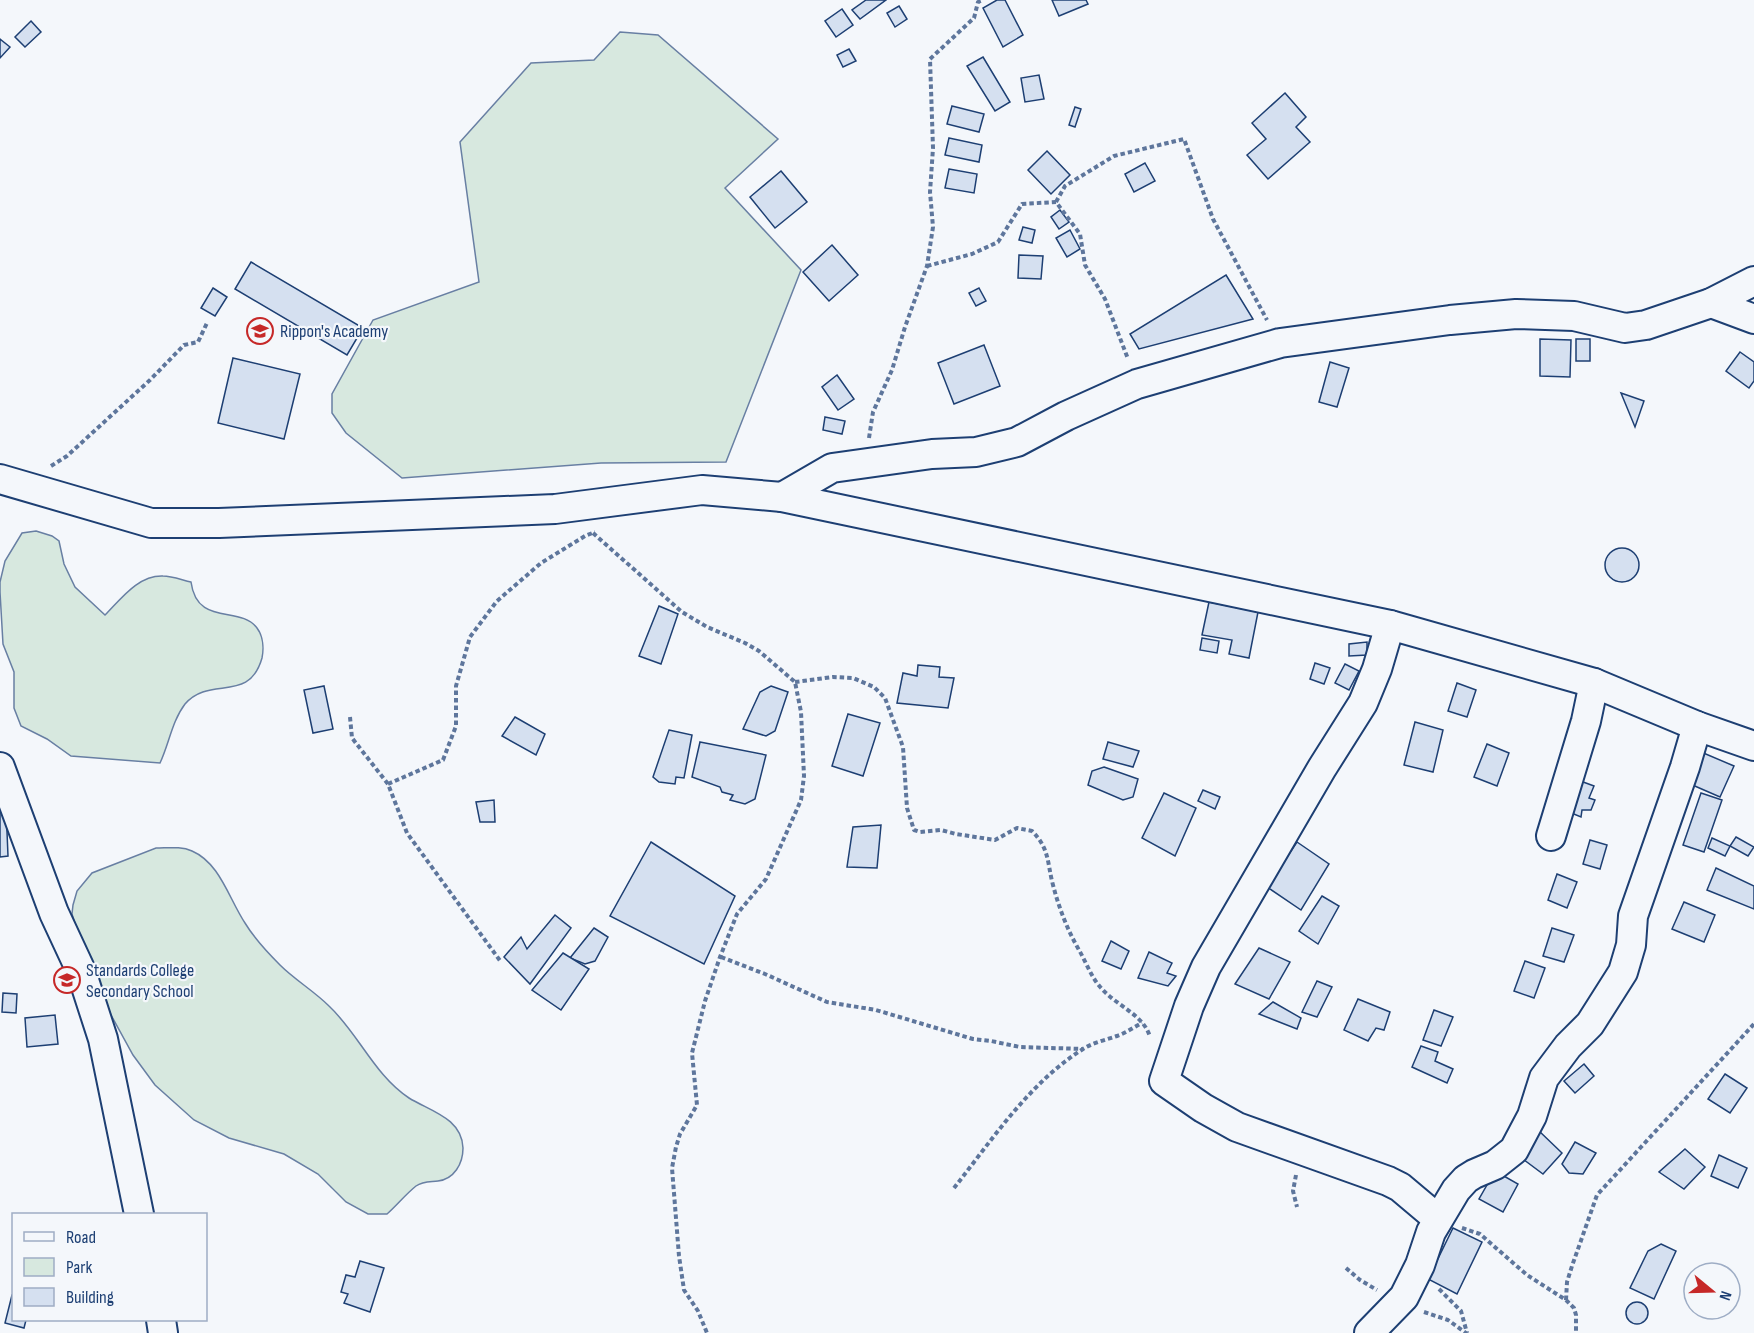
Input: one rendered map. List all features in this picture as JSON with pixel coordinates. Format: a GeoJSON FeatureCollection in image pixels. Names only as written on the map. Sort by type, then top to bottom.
{"type":"FeatureCollection","features":[{"type":"Feature","properties":{"kind":"street"},"geometry":{"type":"LineString","coordinates":[[782,497],[831,468],[932,454],[976,452],[1017,442],[1066,416],[1137,384],[1280,343],[1450,320],[1516,314],[1575,316],[1625,327],[1646,325],[1711,303],[1754,281]]}},
{"type":"Feature","properties":{"kind":"street"},"geometry":{"type":"LineString","coordinates":[[1711,303],[1754,319]]}},
{"type":"Feature","properties":{"kind":"street"},"geometry":{"type":"LineString","coordinates":[[11,482],[151,523],[219,523],[555,509],[702,490],[782,497],[1390,625],[1594,683],[1697,726],[1754,746]]}},
{"type":"Feature","properties":{"kind":"street"},"geometry":{"type":"LineString","coordinates":[[1390,625],[1377,669],[1363,703],[1322,768],[1206,967],[1189,1006],[1164,1081],[1219,1118],[1400,1187],[1438,1219]]}},
{"type":"Feature","properties":{"kind":"street"},"geometry":{"type":"LineString","coordinates":[[1551,836],[1594,683]]}},
{"type":"Feature","properties":{"kind":"street"},"geometry":{"type":"LineString","coordinates":[[1369,1333],[1404,1297],[1438,1219],[1456,1190],[1466,1179],[1495,1165],[1514,1150],[1532,1116],[1544,1078],[1568,1046],[1590,1024],[1623,972],[1631,945],[1633,916],[1697,726]]}},
{"type":"Feature","properties":{"kind":"street"},"geometry":{"type":"LineString","coordinates":[[0,767],[54,912],[81,971],[103,1040],[139,1213]]}},
{"type":"Feature","properties":{"kind":"path"},"geometry":{"type":"LineString","coordinates":[[866,463],[873,412],[892,370],[927,266],[933,227],[930,192],[933,148],[930,59],[974,18],[978,2],[983,0]]}},
{"type":"Feature","properties":{"kind":"path"},"geometry":{"type":"LineString","coordinates":[[1056,202],[1065,186],[1114,156],[1184,139],[1213,219],[1280,343]]}},
{"type":"Feature","properties":{"kind":"path"},"geometry":{"type":"LineString","coordinates":[[927,266],[972,254],[998,242],[1022,204],[1056,202]]}},
{"type":"Feature","properties":{"kind":"path"},"geometry":{"type":"LineString","coordinates":[[1056,202],[1080,234],[1085,265],[1105,299],[1137,384]]}},
{"type":"Feature","properties":{"kind":"path"},"geometry":{"type":"LineString","coordinates":[[11,482],[67,456],[150,380],[184,345],[198,342],[207,323]]}},
{"type":"Feature","properties":{"kind":"path"},"geometry":{"type":"LineString","coordinates":[[388,784],[443,760],[456,726],[456,686],[470,637],[497,601],[542,563],[585,536],[602,530]]}},
{"type":"Feature","properties":{"kind":"path"},"geometry":{"type":"LineString","coordinates":[[594,533],[682,612],[707,627],[759,651],[795,682],[801,712],[804,776],[801,800],[766,879],[737,914],[720,957],[705,1001],[692,1053],[697,1105],[675,1147],[672,1168],[684,1290],[698,1311],[707,1333]]}},
{"type":"Feature","properties":{"kind":"path"},"geometry":{"type":"LineString","coordinates":[[795,682],[833,677],[853,678],[874,687],[885,698],[903,747],[907,808],[914,830],[920,832],[941,830],[995,840],[1017,828],[1032,831],[1047,851],[1052,884],[1071,937],[1102,989],[1147,1026],[1164,1081]]}},
{"type":"Feature","properties":{"kind":"path"},"geometry":{"type":"LineString","coordinates":[[350,717],[352,738],[388,784],[407,832],[501,962]]}},
{"type":"Feature","properties":{"kind":"path"},"geometry":{"type":"LineString","coordinates":[[720,957],[827,1002],[876,1010],[973,1039],[1020,1047],[1083,1049]]}},
{"type":"Feature","properties":{"kind":"path"},"geometry":{"type":"LineString","coordinates":[[954,1188],[1045,1078],[1097,1041],[1119,1035],[1142,1023]]}},
{"type":"Feature","properties":{"kind":"path"},"geometry":{"type":"LineString","coordinates":[[1566,1300],[1569,1274],[1597,1195],[1754,1024]]}},
{"type":"Feature","properties":{"kind":"path"},"geometry":{"type":"LineString","coordinates":[[1297,1208],[1293,1191],[1294,1180],[1307,1153]]}},
{"type":"Feature","properties":{"kind":"path"},"geometry":{"type":"LineString","coordinates":[[1438,1219],[1480,1234],[1527,1275],[1566,1300],[1574,1308],[1576,1333]]}},
{"type":"Feature","properties":{"kind":"path"},"geometry":{"type":"LineString","coordinates":[[1439,1289],[1461,1311],[1467,1333]]}},
{"type":"Feature","properties":{"kind":"green space"},"geometry":{"type":"Polygon","coordinates":[[[620,32],[658,35],[778,139],[725,188],[801,270],[726,462],[601,463],[402,478],[346,433],[332,413],[332,394],[373,320],[479,282],[460,142],[531,63],[594,60],[620,32]]]}},
{"type":"Feature","properties":{"kind":"green space"},"geometry":{"type":"Polygon","coordinates":[[[36,531],[59,541],[64,564],[75,587],[105,615],[138,584],[146,579],[166,576],[191,582],[195,596],[201,605],[210,610],[250,621],[259,631],[263,650],[256,672],[248,681],[239,685],[206,691],[185,704],[177,718],[160,763],[71,756],[47,739],[21,726],[14,708],[14,672],[3,644],[0,582],[5,561],[22,533],[36,531]]]}},
{"type":"Feature","properties":{"kind":"green space"},"geometry":{"type":"Polygon","coordinates":[[[156,848],[188,849],[210,864],[223,882],[249,929],[271,955],[339,1017],[376,1066],[397,1089],[451,1122],[457,1129],[463,1148],[461,1160],[453,1174],[444,1180],[419,1184],[387,1214],[368,1214],[346,1202],[318,1174],[284,1154],[229,1138],[194,1120],[155,1085],[133,1055],[111,1015],[72,914],[77,891],[92,873],[156,848]]]}},
{"type":"Feature","properties":{"kind":"building"},"geometry":{"type":"Polygon","coordinates":[[[866,0],[886,0],[860,19],[852,10],[866,0]]]}},
{"type":"Feature","properties":{"kind":"building"},"geometry":{"type":"Polygon","coordinates":[[[997,0],[1005,0],[1023,35],[1003,47],[983,8],[997,0]]]}},
{"type":"Feature","properties":{"kind":"building"},"geometry":{"type":"Polygon","coordinates":[[[1052,0],[1086,0],[1088,4],[1059,16],[1052,0]]]}},
{"type":"Feature","properties":{"kind":"building"},"geometry":{"type":"Polygon","coordinates":[[[899,6],[907,19],[895,27],[887,13],[899,6]]]}},
{"type":"Feature","properties":{"kind":"building"},"geometry":{"type":"Polygon","coordinates":[[[842,9],[853,25],[836,37],[825,21],[842,9]]]}},
{"type":"Feature","properties":{"kind":"building"},"geometry":{"type":"Polygon","coordinates":[[[31,21],[41,32],[25,47],[15,37],[31,21]]]}},
{"type":"Feature","properties":{"kind":"building"},"geometry":{"type":"Polygon","coordinates":[[[0,39],[10,47],[0,58],[0,39]]]}},
{"type":"Feature","properties":{"kind":"building"},"geometry":{"type":"Polygon","coordinates":[[[849,49],[856,61],[843,67],[837,55],[849,49]]]}},
{"type":"Feature","properties":{"kind":"building"},"geometry":{"type":"Polygon","coordinates":[[[983,57],[1010,102],[995,111],[967,66],[983,57]]]}},
{"type":"Feature","properties":{"kind":"building"},"geometry":{"type":"Polygon","coordinates":[[[1039,75],[1044,99],[1025,102],[1021,78],[1039,75]]]}},
{"type":"Feature","properties":{"kind":"building"},"geometry":{"type":"Polygon","coordinates":[[[1285,93],[1306,117],[1296,127],[1310,142],[1268,179],[1247,155],[1266,139],[1252,123],[1285,93]]]}},
{"type":"Feature","properties":{"kind":"building"},"geometry":{"type":"Polygon","coordinates":[[[952,106],[984,114],[979,132],[947,124],[952,106]]]}},
{"type":"Feature","properties":{"kind":"building"},"geometry":{"type":"Polygon","coordinates":[[[1075,107],[1081,109],[1075,127],[1069,125],[1075,107]]]}},
{"type":"Feature","properties":{"kind":"building"},"geometry":{"type":"Polygon","coordinates":[[[949,138],[982,145],[979,162],[945,155],[949,138]]]}},
{"type":"Feature","properties":{"kind":"building"},"geometry":{"type":"Polygon","coordinates":[[[1047,151],[1070,175],[1051,194],[1028,170],[1047,151]]]}},
{"type":"Feature","properties":{"kind":"building"},"geometry":{"type":"Polygon","coordinates":[[[1145,163],[1155,181],[1134,192],[1125,174],[1145,163]]]}},
{"type":"Feature","properties":{"kind":"building"},"geometry":{"type":"Polygon","coordinates":[[[949,169],[977,174],[974,193],[945,188],[949,169]]]}},
{"type":"Feature","properties":{"kind":"building"},"geometry":{"type":"Polygon","coordinates":[[[781,171],[807,202],[775,228],[750,197],[781,171]]]}},
{"type":"Feature","properties":{"kind":"building"},"geometry":{"type":"Polygon","coordinates":[[[1060,210],[1069,222],[1059,229],[1051,217],[1060,210]]]}},
{"type":"Feature","properties":{"kind":"building"},"geometry":{"type":"Polygon","coordinates":[[[1023,227],[1035,230],[1032,243],[1019,240],[1023,227]]]}},
{"type":"Feature","properties":{"kind":"building"},"geometry":{"type":"Polygon","coordinates":[[[1070,230],[1080,249],[1067,257],[1056,238],[1070,230]]]}},
{"type":"Feature","properties":{"kind":"building"},"geometry":{"type":"Polygon","coordinates":[[[832,245],[858,275],[829,301],[803,272],[832,245]]]}},
{"type":"Feature","properties":{"kind":"building"},"geometry":{"type":"Polygon","coordinates":[[[1019,255],[1043,256],[1041,279],[1018,278],[1019,255]]]}},
{"type":"Feature","properties":{"kind":"building"},"geometry":{"type":"Polygon","coordinates":[[[251,262],[363,328],[347,355],[235,289],[251,262]]]}},
{"type":"Feature","properties":{"kind":"building"},"geometry":{"type":"Polygon","coordinates":[[[1226,275],[1253,319],[1139,349],[1130,334],[1226,275]]]}},
{"type":"Feature","properties":{"kind":"building"},"geometry":{"type":"Polygon","coordinates":[[[213,288],[227,297],[215,316],[201,308],[213,288]]]}},
{"type":"Feature","properties":{"kind":"building"},"geometry":{"type":"Polygon","coordinates":[[[979,288],[986,301],[976,306],[969,293],[979,288]]]}},
{"type":"Feature","properties":{"kind":"building"},"geometry":{"type":"Polygon","coordinates":[[[1540,339],[1571,340],[1570,377],[1540,376],[1540,339]]]}},
{"type":"Feature","properties":{"kind":"building"},"geometry":{"type":"Polygon","coordinates":[[[1576,339],[1590,339],[1590,361],[1576,361],[1576,339]]]}},
{"type":"Feature","properties":{"kind":"building"},"geometry":{"type":"Polygon","coordinates":[[[984,345],[1000,386],[954,404],[938,363],[984,345]]]}},
{"type":"Feature","properties":{"kind":"building"},"geometry":{"type":"Polygon","coordinates":[[[1740,352],[1754,362],[1754,381],[1749,388],[1726,371],[1740,352]]]}},
{"type":"Feature","properties":{"kind":"building"},"geometry":{"type":"Polygon","coordinates":[[[233,358],[300,374],[284,439],[218,423],[233,358]]]}},
{"type":"Feature","properties":{"kind":"building"},"geometry":{"type":"Polygon","coordinates":[[[1330,362],[1349,368],[1337,407],[1319,402],[1330,362]]]}},
{"type":"Feature","properties":{"kind":"building"},"geometry":{"type":"Polygon","coordinates":[[[837,375],[854,399],[838,410],[822,387],[837,375]]]}},
{"type":"Feature","properties":{"kind":"building"},"geometry":{"type":"Polygon","coordinates":[[[1621,393],[1644,401],[1635,427],[1621,393]]]}},
{"type":"Feature","properties":{"kind":"building"},"geometry":{"type":"Polygon","coordinates":[[[825,417],[845,421],[842,434],[823,430],[825,417]]]}},
{"type":"Feature","properties":{"kind":"building"},"geometry":{"type":"Polygon","coordinates":[[[1622,548],[1634,553],[1639,565],[1634,577],[1622,582],[1610,577],[1605,565],[1610,553],[1622,548]]]}},
{"type":"Feature","properties":{"kind":"building"},"geometry":{"type":"Polygon","coordinates":[[[1209,602],[1258,612],[1249,658],[1229,654],[1232,640],[1202,635],[1209,602]]]}},
{"type":"Feature","properties":{"kind":"building"},"geometry":{"type":"Polygon","coordinates":[[[659,606],[678,614],[661,664],[639,656],[659,606]]]}},
{"type":"Feature","properties":{"kind":"building"},"geometry":{"type":"Polygon","coordinates":[[[1202,638],[1219,641],[1217,653],[1200,650],[1202,638]]]}},
{"type":"Feature","properties":{"kind":"building"},"geometry":{"type":"Polygon","coordinates":[[[1367,642],[1367,655],[1349,656],[1349,644],[1367,642]]]}},
{"type":"Feature","properties":{"kind":"building"},"geometry":{"type":"Polygon","coordinates":[[[1315,663],[1330,668],[1324,684],[1310,679],[1315,663]]]}},
{"type":"Feature","properties":{"kind":"building"},"geometry":{"type":"Polygon","coordinates":[[[1345,664],[1359,671],[1349,690],[1335,683],[1345,664]]]}},
{"type":"Feature","properties":{"kind":"building"},"geometry":{"type":"Polygon","coordinates":[[[918,665],[940,667],[939,677],[954,678],[948,708],[897,703],[903,673],[917,676],[918,665]]]}},
{"type":"Feature","properties":{"kind":"building"},"geometry":{"type":"Polygon","coordinates":[[[1457,683],[1476,690],[1467,717],[1448,711],[1457,683]]]}},
{"type":"Feature","properties":{"kind":"building"},"geometry":{"type":"Polygon","coordinates":[[[324,686],[333,729],[313,733],[304,690],[324,686]]]}},
{"type":"Feature","properties":{"kind":"building"},"geometry":{"type":"Polygon","coordinates":[[[771,686],[788,692],[775,731],[766,736],[743,729],[760,692],[771,686]]]}},
{"type":"Feature","properties":{"kind":"building"},"geometry":{"type":"Polygon","coordinates":[[[848,714],[880,723],[863,776],[832,766],[848,714]]]}},
{"type":"Feature","properties":{"kind":"building"},"geometry":{"type":"Polygon","coordinates":[[[515,717],[545,734],[536,755],[502,736],[515,717]]]}},
{"type":"Feature","properties":{"kind":"building"},"geometry":{"type":"Polygon","coordinates":[[[1415,722],[1443,730],[1433,772],[1404,765],[1415,722]]]}},
{"type":"Feature","properties":{"kind":"building"},"geometry":{"type":"Polygon","coordinates":[[[669,730],[692,735],[684,778],[676,777],[675,784],[659,782],[653,777],[669,730]]]}},
{"type":"Feature","properties":{"kind":"building"},"geometry":{"type":"Polygon","coordinates":[[[700,742],[766,755],[755,799],[745,804],[730,800],[733,795],[722,792],[720,787],[692,777],[700,742]]]}},
{"type":"Feature","properties":{"kind":"building"},"geometry":{"type":"Polygon","coordinates":[[[1108,742],[1139,751],[1133,767],[1103,759],[1108,742]]]}},
{"type":"Feature","properties":{"kind":"building"},"geometry":{"type":"Polygon","coordinates":[[[1487,744],[1509,753],[1497,786],[1474,777],[1487,744]]]}},
{"type":"Feature","properties":{"kind":"building"},"geometry":{"type":"Polygon","coordinates":[[[1694,749],[1734,766],[1720,797],[1681,780],[1694,749]]]}},
{"type":"Feature","properties":{"kind":"building"},"geometry":{"type":"Polygon","coordinates":[[[1104,767],[1138,779],[1133,797],[1123,800],[1088,785],[1092,771],[1104,767]]]}},
{"type":"Feature","properties":{"kind":"building"},"geometry":{"type":"Polygon","coordinates":[[[1575,779],[1594,786],[1589,798],[1595,800],[1591,810],[1582,810],[1581,817],[1564,810],[1575,779]]]}},
{"type":"Feature","properties":{"kind":"building"},"geometry":{"type":"Polygon","coordinates":[[[1203,790],[1220,797],[1215,809],[1198,801],[1203,790]]]}},
{"type":"Feature","properties":{"kind":"building"},"geometry":{"type":"Polygon","coordinates":[[[1164,793],[1196,808],[1175,856],[1142,838],[1164,793]]]}},
{"type":"Feature","properties":{"kind":"building"},"geometry":{"type":"Polygon","coordinates":[[[1701,793],[1722,800],[1704,852],[1683,845],[1701,793]]]}},
{"type":"Feature","properties":{"kind":"building"},"geometry":{"type":"Polygon","coordinates":[[[494,800],[495,822],[480,822],[476,802],[494,800]]]}},
{"type":"Feature","properties":{"kind":"building"},"geometry":{"type":"Polygon","coordinates":[[[0,807],[6,807],[8,856],[0,857],[0,807]]]}},
{"type":"Feature","properties":{"kind":"building"},"geometry":{"type":"Polygon","coordinates":[[[881,825],[877,868],[847,867],[853,827],[881,825]]]}},
{"type":"Feature","properties":{"kind":"building"},"geometry":{"type":"Polygon","coordinates":[[[1736,837],[1754,847],[1748,856],[1730,846],[1736,837]]]}},
{"type":"Feature","properties":{"kind":"building"},"geometry":{"type":"Polygon","coordinates":[[[1712,838],[1730,846],[1725,856],[1708,848],[1712,838]]]}},
{"type":"Feature","properties":{"kind":"building"},"geometry":{"type":"Polygon","coordinates":[[[1590,840],[1607,845],[1600,869],[1583,864],[1590,840]]]}},
{"type":"Feature","properties":{"kind":"building"},"geometry":{"type":"Polygon","coordinates":[[[651,842],[735,896],[704,964],[610,916],[651,842]]]}},
{"type":"Feature","properties":{"kind":"building"},"geometry":{"type":"Polygon","coordinates":[[[1297,842],[1329,864],[1301,910],[1267,887],[1297,842]]]}},
{"type":"Feature","properties":{"kind":"building"},"geometry":{"type":"Polygon","coordinates":[[[1716,868],[1754,886],[1754,909],[1707,890],[1716,868]]]}},
{"type":"Feature","properties":{"kind":"building"},"geometry":{"type":"Polygon","coordinates":[[[1557,874],[1577,882],[1567,908],[1548,900],[1557,874]]]}},
{"type":"Feature","properties":{"kind":"building"},"geometry":{"type":"Polygon","coordinates":[[[1322,896],[1339,906],[1318,944],[1299,931],[1322,896]]]}},
{"type":"Feature","properties":{"kind":"building"},"geometry":{"type":"Polygon","coordinates":[[[1684,902],[1715,915],[1704,942],[1672,929],[1684,902]]]}},
{"type":"Feature","properties":{"kind":"building"},"geometry":{"type":"Polygon","coordinates":[[[555,915],[571,928],[530,984],[504,957],[521,937],[527,949],[555,915]]]}},
{"type":"Feature","properties":{"kind":"building"},"geometry":{"type":"Polygon","coordinates":[[[594,928],[608,937],[595,961],[585,964],[570,958],[594,928]]]}},
{"type":"Feature","properties":{"kind":"building"},"geometry":{"type":"Polygon","coordinates":[[[1552,928],[1574,935],[1564,962],[1543,956],[1552,928]]]}},
{"type":"Feature","properties":{"kind":"building"},"geometry":{"type":"Polygon","coordinates":[[[1111,941],[1129,951],[1121,969],[1102,961],[1111,941]]]}},
{"type":"Feature","properties":{"kind":"building"},"geometry":{"type":"Polygon","coordinates":[[[1259,948],[1290,962],[1269,999],[1235,984],[1259,948]]]}},
{"type":"Feature","properties":{"kind":"building"},"geometry":{"type":"Polygon","coordinates":[[[1149,952],[1172,963],[1167,973],[1176,976],[1168,986],[1138,978],[1149,952]]]}},
{"type":"Feature","properties":{"kind":"building"},"geometry":{"type":"Polygon","coordinates":[[[563,953],[589,969],[561,1010],[532,990],[563,953]]]}},
{"type":"Feature","properties":{"kind":"building"},"geometry":{"type":"Polygon","coordinates":[[[1525,961],[1545,968],[1534,998],[1514,991],[1525,961]]]}},
{"type":"Feature","properties":{"kind":"building"},"geometry":{"type":"Polygon","coordinates":[[[1317,981],[1332,987],[1317,1017],[1302,1012],[1317,981]]]}},
{"type":"Feature","properties":{"kind":"building"},"geometry":{"type":"Polygon","coordinates":[[[3,993],[17,994],[16,1013],[2,1012],[3,993]]]}},
{"type":"Feature","properties":{"kind":"building"},"geometry":{"type":"Polygon","coordinates":[[[1358,999],[1390,1012],[1384,1030],[1376,1028],[1368,1041],[1344,1030],[1358,999]]]}},
{"type":"Feature","properties":{"kind":"building"},"geometry":{"type":"Polygon","coordinates":[[[1273,1002],[1301,1018],[1297,1029],[1259,1014],[1273,1002]]]}},
{"type":"Feature","properties":{"kind":"building"},"geometry":{"type":"Polygon","coordinates":[[[1434,1010],[1453,1017],[1441,1046],[1423,1040],[1434,1010]]]}},
{"type":"Feature","properties":{"kind":"building"},"geometry":{"type":"Polygon","coordinates":[[[55,1015],[58,1044],[27,1047],[25,1018],[55,1015]]]}},
{"type":"Feature","properties":{"kind":"building"},"geometry":{"type":"Polygon","coordinates":[[[1421,1046],[1438,1052],[1435,1061],[1453,1069],[1447,1083],[1412,1067],[1421,1046]]]}},
{"type":"Feature","properties":{"kind":"building"},"geometry":{"type":"Polygon","coordinates":[[[1584,1064],[1594,1076],[1575,1093],[1564,1081],[1584,1064]]]}},
{"type":"Feature","properties":{"kind":"building"},"geometry":{"type":"Polygon","coordinates":[[[1725,1074],[1747,1088],[1730,1113],[1708,1099],[1725,1074]]]}},
{"type":"Feature","properties":{"kind":"building"},"geometry":{"type":"Polygon","coordinates":[[[1538,1130],[1562,1153],[1543,1174],[1516,1154],[1538,1130]]]}},
{"type":"Feature","properties":{"kind":"building"},"geometry":{"type":"Polygon","coordinates":[[[1575,1142],[1596,1153],[1583,1174],[1569,1173],[1562,1164],[1575,1142]]]}},
{"type":"Feature","properties":{"kind":"building"},"geometry":{"type":"Polygon","coordinates":[[[1685,1149],[1705,1167],[1684,1189],[1659,1172],[1685,1149]]]}},
{"type":"Feature","properties":{"kind":"building"},"geometry":{"type":"Polygon","coordinates":[[[1719,1155],[1747,1168],[1738,1188],[1711,1176],[1719,1155]]]}},
{"type":"Feature","properties":{"kind":"building"},"geometry":{"type":"Polygon","coordinates":[[[1495,1171],[1518,1184],[1503,1212],[1479,1199],[1495,1171]]]}},
{"type":"Feature","properties":{"kind":"building"},"geometry":{"type":"Polygon","coordinates":[[[1453,1228],[1482,1242],[1457,1294],[1428,1279],[1453,1228]]]}},
{"type":"Feature","properties":{"kind":"building"},"geometry":{"type":"Polygon","coordinates":[[[1661,1244],[1676,1251],[1654,1299],[1630,1288],[1648,1251],[1661,1244]]]}},
{"type":"Feature","properties":{"kind":"building"},"geometry":{"type":"Polygon","coordinates":[[[360,1261],[384,1268],[370,1312],[344,1303],[348,1294],[341,1292],[346,1275],[355,1277],[360,1261]]]}},
{"type":"Feature","properties":{"kind":"building"},"geometry":{"type":"Polygon","coordinates":[[[12,1295],[12,1321],[26,1321],[24,1328],[5,1323],[12,1295]]]}},
{"type":"Feature","properties":{"kind":"building"},"geometry":{"type":"Polygon","coordinates":[[[1637,1302],[1645,1305],[1648,1313],[1645,1321],[1637,1324],[1629,1321],[1626,1313],[1629,1305],[1637,1302]]]}},
{"type":"Feature","properties":{"kind":"place","name":"Rippon's Academy"},"geometry":{"type":"Point","coordinates":[260,331]}},
{"type":"Feature","properties":{"kind":"place","name":"Standards College Secondary School"},"geometry":{"type":"Point","coordinates":[67,980]}}]}
